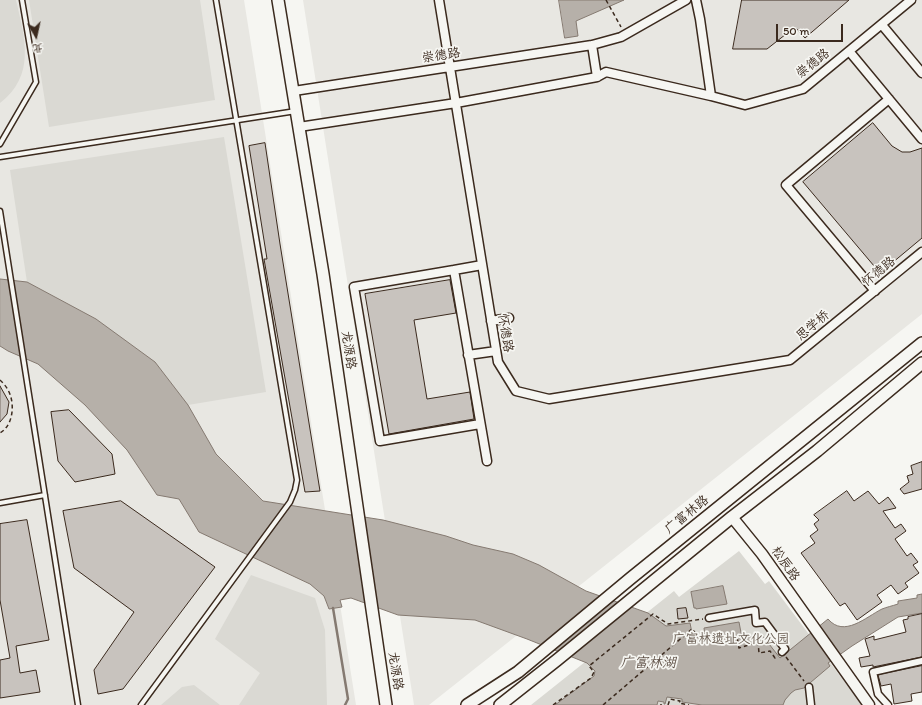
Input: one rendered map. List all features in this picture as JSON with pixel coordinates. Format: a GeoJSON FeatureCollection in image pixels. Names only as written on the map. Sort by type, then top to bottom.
{"type":"FeatureCollection","features":[{"type":"Feature","properties":{"kind":"main road","name":"龙源路"},"geometry":{"type":"LineString","coordinates":[[278,0],[323,274],[386,705]]}},
{"type":"Feature","properties":{"kind":"main road","name":"广富林路"},"geometry":{"type":"LineString","coordinates":[[467,705],[518,672],[922,343]]}},
{"type":"Feature","properties":{"kind":"main road"},"geometry":{"type":"LineString","coordinates":[[500,705],[732,517],[817,451],[922,363]]}},
{"type":"Feature","properties":{"kind":"street","name":"怀德路"},"geometry":{"type":"LineString","coordinates":[[439,0],[498,362],[516,391],[548,399],[790,360]]}},
{"type":"Feature","properties":{"kind":"street","name":"崇德路"},"geometry":{"type":"LineString","coordinates":[[294,91],[592,45],[625,34],[686,0]]}},
{"type":"Feature","properties":{"kind":"street"},"geometry":{"type":"LineString","coordinates":[[696,0],[711,96]]}},
{"type":"Feature","properties":{"kind":"street","name":"崇德路"},"geometry":{"type":"LineString","coordinates":[[299,127],[456,103],[597,77],[606,72],[745,105],[803,89],[911,0]]}},
{"type":"Feature","properties":{"kind":"street"},"geometry":{"type":"LineString","coordinates":[[882,24],[922,73]]}},
{"type":"Feature","properties":{"kind":"street"},"geometry":{"type":"LineString","coordinates":[[592,45],[597,77]]}},
{"type":"Feature","properties":{"kind":"street"},"geometry":{"type":"LineString","coordinates":[[849,51],[922,139]]}},
{"type":"Feature","properties":{"kind":"street"},"geometry":{"type":"LineString","coordinates":[[875,290],[786,185],[889,100]]}},
{"type":"Feature","properties":{"kind":"street","name":"怀德路"},"geometry":{"type":"LineString","coordinates":[[851,310],[922,252]]}},
{"type":"Feature","properties":{"kind":"street"},"geometry":{"type":"LineString","coordinates":[[480,424],[380,441],[354,286],[482,265]]}},
{"type":"Feature","properties":{"kind":"street"},"geometry":{"type":"LineString","coordinates":[[454,270],[487,462]]}},
{"type":"Feature","properties":{"kind":"street","name":"思学桥"},"geometry":{"type":"LineString","coordinates":[[790,360],[851,310]]}},
{"type":"Feature","properties":{"kind":"street"},"geometry":{"type":"LineString","coordinates":[[491,321],[509,318]]}},
{"type":"Feature","properties":{"kind":"street"},"geometry":{"type":"LineString","coordinates":[[468,355],[496,350]]}},
{"type":"Feature","properties":{"kind":"street","name":"松辰路"},"geometry":{"type":"LineString","coordinates":[[732,517],[762,554],[869,705]]}},
{"type":"Feature","properties":{"kind":"street"},"geometry":{"type":"LineString","coordinates":[[709,618],[755,610],[756,624],[765,622],[786,649],[780,654]]}},
{"type":"Feature","properties":{"kind":"street"},"geometry":{"type":"LineString","coordinates":[[888,705],[878,694],[873,672],[922,661]]}},
{"type":"Feature","properties":{"kind":"street"},"geometry":{"type":"LineString","coordinates":[[809,687],[810,705]]}},
{"type":"Feature","properties":{"kind":"lane"},"geometry":{"type":"LineString","coordinates":[[0,144],[36,82],[22,0]]}},
{"type":"Feature","properties":{"kind":"lane"},"geometry":{"type":"LineString","coordinates":[[141,705],[249,560],[290,502],[297,480],[216,0]]}},
{"type":"Feature","properties":{"kind":"lane"},"geometry":{"type":"LineString","coordinates":[[0,157],[297,111]]}},
{"type":"Feature","properties":{"kind":"lane"},"geometry":{"type":"LineString","coordinates":[[0,211],[78,705]]}},
{"type":"Feature","properties":{"kind":"lane"},"geometry":{"type":"LineString","coordinates":[[0,503],[45,495]]}},
{"type":"Feature","properties":{"kind":"path"},"geometry":{"type":"LineString","coordinates":[[606,0],[625,34]]}},
{"type":"Feature","properties":{"kind":"path"},"geometry":{"type":"LineString","coordinates":[[0,380],[8,389],[12,400],[12,411],[9,422],[0,433]]}},
{"type":"Feature","properties":{"kind":"path"},"geometry":{"type":"LineString","coordinates":[[553,705],[593,676],[594,671],[589,666],[653,614],[668,624],[709,618]]}},
{"type":"Feature","properties":{"kind":"path"},"geometry":{"type":"LineString","coordinates":[[603,705],[692,629],[698,636],[711,634],[719,645],[737,637],[739,648],[758,642],[759,653],[770,651],[775,658],[780,654],[809,687]]}},
{"type":"Feature","properties":{"kind":"path"},"geometry":{"type":"LineString","coordinates":[[668,705],[670,699],[689,705]]}},
{"type":"Feature","properties":{"kind":"shaded area"},"geometry":{"type":"Polygon","coordinates":[[[0,0],[244,0],[356,705],[0,705],[0,0]]]}},
{"type":"Feature","properties":{"kind":"shaded area"},"geometry":{"type":"Polygon","coordinates":[[[303,0],[922,0],[922,314],[429,705],[414,705],[303,0]]]}},
{"type":"Feature","properties":{"kind":"green space"},"geometry":{"type":"Polygon","coordinates":[[[0,0],[16,0],[22,29],[25,56],[19,81],[0,103],[0,0]]]}},
{"type":"Feature","properties":{"kind":"green space"},"geometry":{"type":"Polygon","coordinates":[[[29,0],[200,0],[215,100],[49,127],[29,0]]]}},
{"type":"Feature","properties":{"kind":"green space"},"geometry":{"type":"Polygon","coordinates":[[[224,137],[266,392],[188,405],[155,362],[96,319],[27,282],[10,170],[224,137]]]}},
{"type":"Feature","properties":{"kind":"green space","name":"广富林湖"},"geometry":{"type":"Polygon","coordinates":[[[739,551],[765,584],[769,581],[862,705],[531,705],[674,591],[679,597],[739,551]]]}},
{"type":"Feature","properties":{"kind":"green space"},"geometry":{"type":"Polygon","coordinates":[[[251,575],[315,598],[325,630],[327,705],[239,705],[260,673],[215,639],[251,575]]]}},
{"type":"Feature","properties":{"kind":"green space"},"geometry":{"type":"Polygon","coordinates":[[[194,685],[220,705],[161,705],[182,687],[194,685]]]}},
{"type":"Feature","properties":{"kind":"water"},"geometry":{"type":"Polygon","coordinates":[[[559,0],[624,0],[576,21],[578,36],[565,38],[559,0]]]}},
{"type":"Feature","properties":{"kind":"water"},"geometry":{"type":"Polygon","coordinates":[[[0,279],[27,282],[96,319],[155,362],[188,405],[216,454],[263,501],[383,520],[446,536],[473,545],[513,554],[539,565],[586,591],[648,613],[666,626],[690,623],[693,638],[705,636],[704,628],[739,622],[742,638],[762,635],[780,658],[828,619],[841,627],[848,626],[862,621],[882,609],[898,604],[898,601],[917,598],[917,595],[922,594],[922,613],[898,617],[852,646],[828,663],[830,666],[804,688],[795,690],[791,693],[783,705],[702,705],[682,702],[682,699],[667,697],[665,704],[664,702],[658,701],[657,705],[555,705],[594,676],[595,671],[587,663],[475,620],[398,615],[351,598],[340,600],[342,607],[329,609],[324,596],[310,584],[199,532],[179,499],[157,495],[127,450],[85,405],[38,364],[0,346],[0,279]]]}},
{"type":"Feature","properties":{"kind":"water"},"geometry":{"type":"Polygon","coordinates":[[[723,586],[727,604],[696,609],[694,608],[691,592],[723,586]]]}},
{"type":"Feature","properties":{"kind":"building"},"geometry":{"type":"Polygon","coordinates":[[[742,0],[849,0],[805,38],[795,27],[767,49],[733,49],[742,0]]]}},
{"type":"Feature","properties":{"kind":"building"},"geometry":{"type":"Polygon","coordinates":[[[873,123],[892,146],[902,152],[910,152],[922,148],[922,238],[880,273],[803,182],[873,123]]]}},
{"type":"Feature","properties":{"kind":"building"},"geometry":{"type":"Polygon","coordinates":[[[265,143],[320,491],[305,492],[264,259],[267,259],[249,146],[265,143]]]}},
{"type":"Feature","properties":{"kind":"building"},"geometry":{"type":"Polygon","coordinates":[[[450,280],[456,313],[414,320],[427,399],[470,392],[474,419],[389,434],[365,294],[450,280]]]}},
{"type":"Feature","properties":{"kind":"building"},"geometry":{"type":"Polygon","coordinates":[[[0,386],[9,402],[7,414],[0,422],[0,386]]]}},
{"type":"Feature","properties":{"kind":"building"},"geometry":{"type":"Polygon","coordinates":[[[69,410],[112,454],[115,474],[75,482],[58,461],[51,412],[69,410]]]}},
{"type":"Feature","properties":{"kind":"building"},"geometry":{"type":"Polygon","coordinates":[[[922,462],[922,489],[904,494],[900,489],[909,482],[907,476],[913,474],[911,466],[922,462]]]}},
{"type":"Feature","properties":{"kind":"building"},"geometry":{"type":"Polygon","coordinates":[[[847,491],[854,501],[868,491],[879,504],[888,497],[896,508],[883,511],[895,528],[901,524],[906,531],[895,539],[907,556],[911,553],[918,562],[913,565],[919,573],[905,583],[908,587],[898,594],[891,585],[877,595],[882,602],[857,620],[845,603],[840,606],[801,553],[815,543],[810,536],[818,530],[814,524],[819,520],[814,515],[847,491]]]}},
{"type":"Feature","properties":{"kind":"building"},"geometry":{"type":"Polygon","coordinates":[[[121,501],[215,567],[123,689],[98,694],[94,670],[134,612],[74,568],[63,511],[121,501]]]}},
{"type":"Feature","properties":{"kind":"building"},"geometry":{"type":"Polygon","coordinates":[[[27,520],[49,640],[16,646],[20,673],[36,670],[40,692],[0,698],[0,660],[10,658],[0,600],[0,524],[27,520]]]}},
{"type":"Feature","properties":{"kind":"building"},"geometry":{"type":"Polygon","coordinates":[[[686,608],[688,618],[678,619],[677,609],[686,608]]]}},
{"type":"Feature","properties":{"kind":"building"},"geometry":{"type":"Polygon","coordinates":[[[922,614],[922,657],[873,667],[873,665],[861,667],[859,658],[870,656],[865,639],[874,636],[874,640],[906,632],[903,620],[908,619],[908,617],[922,614]]]}},
{"type":"Feature","properties":{"kind":"building"},"geometry":{"type":"Polygon","coordinates":[[[922,666],[922,692],[911,694],[912,701],[894,704],[891,684],[881,686],[878,675],[922,666]]]}},
{"type":"Feature","properties":{"kind":"waterway"},"geometry":{"type":"LineString","coordinates":[[333,608],[348,699],[345,705]]}},
{"type":"Feature","properties":{"kind":"park label","name":"广富林遗址文化公园"},"geometry":{"type":"Point","coordinates":[731,640]}}]}
